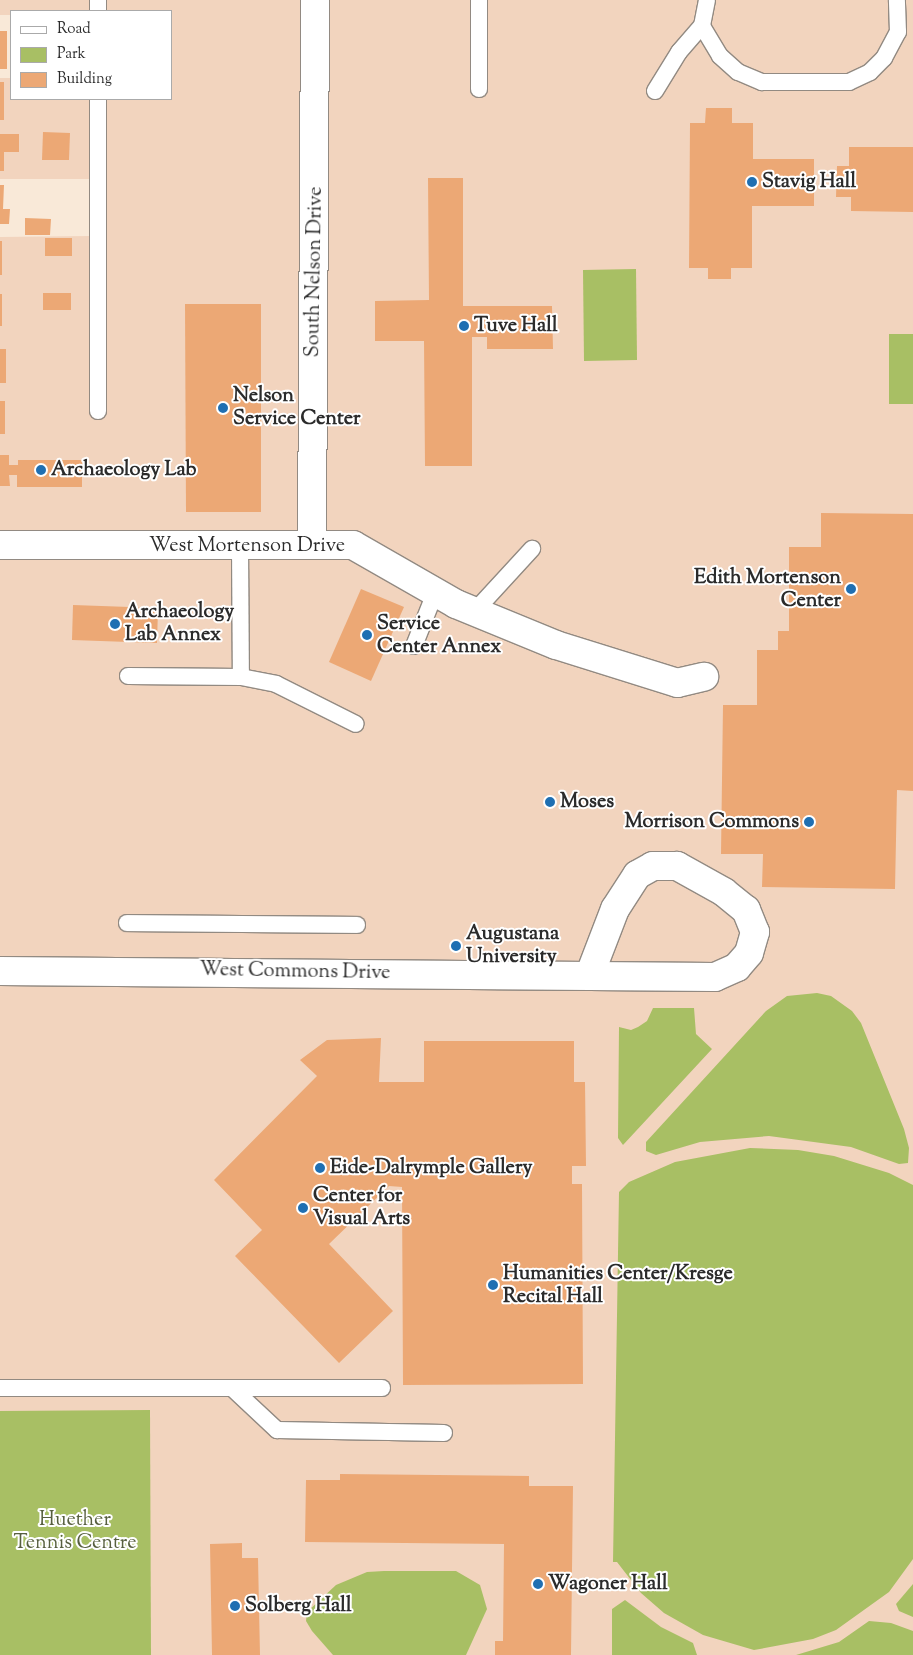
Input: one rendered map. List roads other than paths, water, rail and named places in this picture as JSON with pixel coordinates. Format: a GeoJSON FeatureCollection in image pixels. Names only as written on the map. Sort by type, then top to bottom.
{"type":"FeatureCollection","features":[{"type":"Feature","properties":{"kind":"street","name":"South Nelson Drive"},"geometry":{"type":"LineString","coordinates":[[312,544],[315,0]]}},
{"type":"Feature","properties":{"kind":"street","name":"West Mortenson Drive"},"geometry":{"type":"LineString","coordinates":[[0,546],[353,545],[474,612],[556,645],[676,683],[704,678]]}},
{"type":"Feature","properties":{"kind":"street","name":"West Commons Drive"},"geometry":{"type":"LineString","coordinates":[[0,971],[590,974],[714,977],[737,967],[749,953],[755,932],[746,910],[724,892],[677,866],[653,866],[637,875],[615,909],[590,974]]}},
{"type":"Feature","properties":{"kind":"lane"},"geometry":{"type":"LineString","coordinates":[[479,0],[479,89]]}},
{"type":"Feature","properties":{"kind":"lane"},"geometry":{"type":"LineString","coordinates":[[655,91],[679,52],[702,26],[707,0]]}},
{"type":"Feature","properties":{"kind":"lane"},"geometry":{"type":"LineString","coordinates":[[702,26],[720,56],[738,72],[762,82],[849,82],[870,72],[884,58],[898,32],[897,0]]}},
{"type":"Feature","properties":{"kind":"lane"},"geometry":{"type":"LineString","coordinates":[[98,100],[98,411]]}},
{"type":"Feature","properties":{"kind":"lane"},"geometry":{"type":"LineString","coordinates":[[240,546],[241,678]]}},
{"type":"Feature","properties":{"kind":"lane"},"geometry":{"type":"LineString","coordinates":[[474,612],[532,549]]}},
{"type":"Feature","properties":{"kind":"lane"},"geometry":{"type":"LineString","coordinates":[[414,646],[436,592]]}},
{"type":"Feature","properties":{"kind":"lane"},"geometry":{"type":"LineString","coordinates":[[128,676],[241,678],[276,684],[356,724]]}},
{"type":"Feature","properties":{"kind":"lane"},"geometry":{"type":"LineString","coordinates":[[126,922],[357,925]]}},
{"type":"Feature","properties":{"kind":"lane"},"geometry":{"type":"LineString","coordinates":[[0,1388],[382,1388]]}},
{"type":"Feature","properties":{"kind":"lane"},"geometry":{"type":"LineString","coordinates":[[232,1388],[277,1430],[444,1433]]}},
{"type":"Feature","properties":{"kind":"place","name":"Stavig Hall"},"geometry":{"type":"Point","coordinates":[752,182]}},
{"type":"Feature","properties":{"kind":"place","name":"Tuve Hall"},"geometry":{"type":"Point","coordinates":[464,326]}},
{"type":"Feature","properties":{"kind":"place","name":"Nelson Service Center"},"geometry":{"type":"Point","coordinates":[223,408]}},
{"type":"Feature","properties":{"kind":"place","name":"Archaeology Lab"},"geometry":{"type":"Point","coordinates":[41,470]}},
{"type":"Feature","properties":{"kind":"place","name":"Edith Mortenson Center"},"geometry":{"type":"Point","coordinates":[851,589]}},
{"type":"Feature","properties":{"kind":"place","name":"Archaeology Lab Annex"},"geometry":{"type":"Point","coordinates":[115,624]}},
{"type":"Feature","properties":{"kind":"place","name":"Service Center Annex"},"geometry":{"type":"Point","coordinates":[367,635]}},
{"type":"Feature","properties":{"kind":"place","name":"Moses"},"geometry":{"type":"Point","coordinates":[550,802]}},
{"type":"Feature","properties":{"kind":"place","name":"Morrison Commons"},"geometry":{"type":"Point","coordinates":[809,822]}},
{"type":"Feature","properties":{"kind":"place","name":"Augustana University"},"geometry":{"type":"Point","coordinates":[456,946]}},
{"type":"Feature","properties":{"kind":"place","name":"Eide-Dalrymple Gallery"},"geometry":{"type":"Point","coordinates":[320,1168]}},
{"type":"Feature","properties":{"kind":"place","name":"Center for Visual Arts"},"geometry":{"type":"Point","coordinates":[303,1208]}},
{"type":"Feature","properties":{"kind":"place","name":"Humanities Center/Kresge Recital Hall"},"geometry":{"type":"Point","coordinates":[493,1285]}},
{"type":"Feature","properties":{"kind":"place","name":"Wagoner Hall"},"geometry":{"type":"Point","coordinates":[538,1584]}},
{"type":"Feature","properties":{"kind":"place","name":"Solberg Hall"},"geometry":{"type":"Point","coordinates":[235,1606]}},
{"type":"Feature","properties":{"kind":"park label","name":"Huether Tennis Centre"},"geometry":{"type":"Point","coordinates":[75,1532]}}]}
